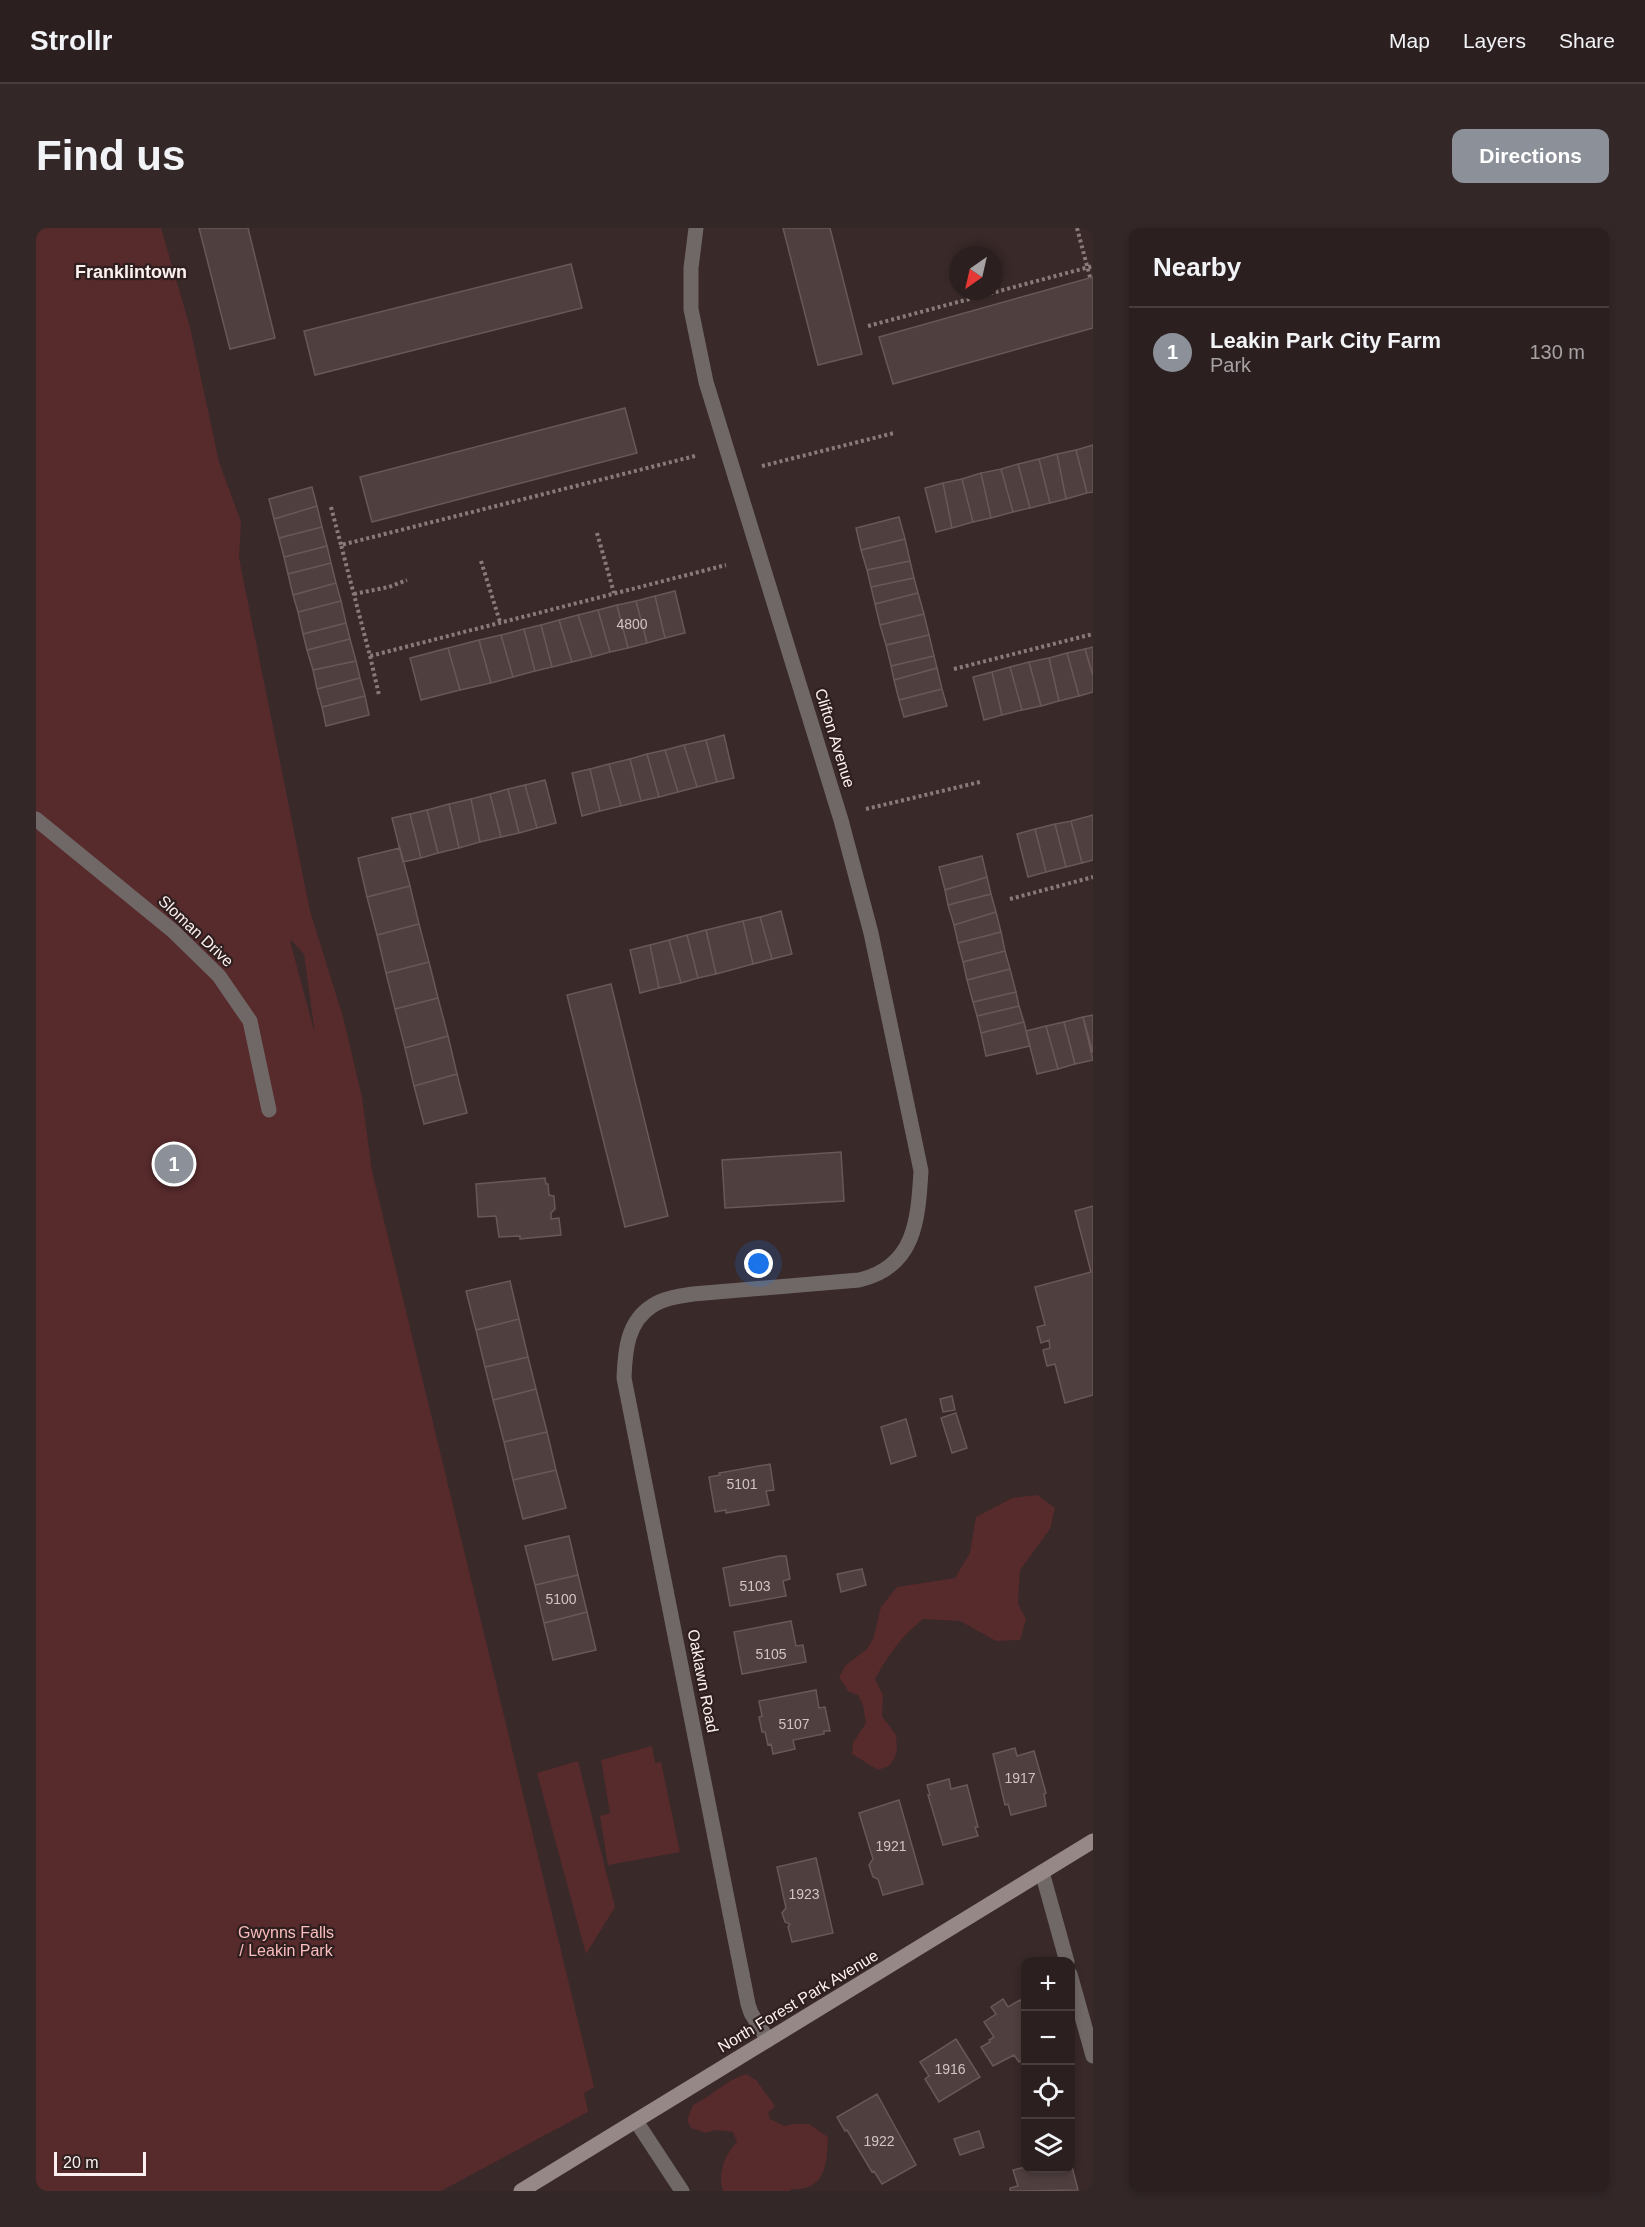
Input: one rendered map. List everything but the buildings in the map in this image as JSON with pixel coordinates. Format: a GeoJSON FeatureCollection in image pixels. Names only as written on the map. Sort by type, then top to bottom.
{"type":"FeatureCollection","features":[{"type":"Feature","properties":{"kind":"main road","name":"North Forest Park Avenue"},"geometry":{"type":"LineString","coordinates":[[521,2191],[1093,1841]]}},
{"type":"Feature","properties":{"kind":"street","name":"Clifton Avenue"},"geometry":{"type":"LineString","coordinates":[[633,1324],[652,1305],[693,1294],[859,1280],[875,1276],[890,1268],[899,1259],[913,1235],[919,1209],[921,1171],[871,933],[841,820],[706,382],[691,309],[691,268],[696,229]]}},
{"type":"Feature","properties":{"kind":"street","name":"Sloman Drive"},"geometry":{"type":"LineString","coordinates":[[36,819],[173,931],[219,976],[250,1021],[268,1110]]}},
{"type":"Feature","properties":{"kind":"street","name":"Oaklawn Road"},"geometry":{"type":"LineString","coordinates":[[633,1324],[625,1354],[624,1378],[748,2004],[768,2040]]}},
{"type":"Feature","properties":{"kind":"street"},"geometry":{"type":"LineString","coordinates":[[1042,1872],[1066,1957]]}},
{"type":"Feature","properties":{"kind":"street"},"geometry":{"type":"LineString","coordinates":[[1075,1989],[1093,2056]]}},
{"type":"Feature","properties":{"kind":"street"},"geometry":{"type":"LineString","coordinates":[[636,2121],[682,2191]]}},
{"type":"Feature","properties":{"kind":"path"},"geometry":{"type":"LineString","coordinates":[[1077,228],[1090,277]]}},
{"type":"Feature","properties":{"kind":"path"},"geometry":{"type":"LineString","coordinates":[[868,326],[1093,266]]}},
{"type":"Feature","properties":{"kind":"path"},"geometry":{"type":"LineString","coordinates":[[762,465],[894,433]]}},
{"type":"Feature","properties":{"kind":"path"},"geometry":{"type":"LineString","coordinates":[[341,545],[694,456]]}},
{"type":"Feature","properties":{"kind":"path"},"geometry":{"type":"LineString","coordinates":[[330,507],[379,695]]}},
{"type":"Feature","properties":{"kind":"path"},"geometry":{"type":"LineString","coordinates":[[597,532],[614,593]]}},
{"type":"Feature","properties":{"kind":"path"},"geometry":{"type":"LineString","coordinates":[[481,561],[500,622]]}},
{"type":"Feature","properties":{"kind":"path"},"geometry":{"type":"LineString","coordinates":[[370,656],[726,565]]}},
{"type":"Feature","properties":{"kind":"path"},"geometry":{"type":"LineString","coordinates":[[354,594],[389,587],[407,580]]}},
{"type":"Feature","properties":{"kind":"path"},"geometry":{"type":"LineString","coordinates":[[954,669],[1093,634]]}},
{"type":"Feature","properties":{"kind":"path"},"geometry":{"type":"LineString","coordinates":[[866,809],[980,782]]}},
{"type":"Feature","properties":{"kind":"path"},"geometry":{"type":"LineString","coordinates":[[1010,899],[1093,877]]}},
{"type":"Feature","properties":{"kind":"green space","name":"Gwynns Falls / Leakin Park"},"geometry":{"type":"Polygon","coordinates":[[[36,228],[161,228],[190,327],[219,462],[241,522],[239,558],[310,911],[343,1017],[362,1097],[372,1171],[594,2087],[584,2093],[588,2112],[441,2191],[36,2191],[36,228]],[[290,941],[315,1034],[304,954],[290,941]]]}},
{"type":"Feature","properties":{"kind":"green space"},"geometry":{"type":"Polygon","coordinates":[[[1037,1495],[1055,1508],[1050,1529],[1020,1570],[1018,1604],[1026,1619],[1020,1640],[996,1641],[960,1621],[923,1619],[896,1646],[875,1679],[883,1695],[882,1716],[896,1735],[895,1757],[889,1766],[878,1770],[852,1754],[853,1743],[866,1723],[863,1705],[858,1695],[849,1692],[839,1677],[846,1665],[867,1649],[873,1639],[881,1607],[897,1587],[955,1578],[970,1553],[976,1517],[1012,1498],[1037,1495]]]}},
{"type":"Feature","properties":{"kind":"green space"},"geometry":{"type":"Polygon","coordinates":[[[652,1746],[655,1763],[661,1762],[680,1852],[608,1865],[600,1816],[610,1813],[601,1760],[652,1746]]]}},
{"type":"Feature","properties":{"kind":"green space"},"geometry":{"type":"Polygon","coordinates":[[[578,1761],[615,1907],[586,1954],[537,1773],[578,1761]]]}},
{"type":"Feature","properties":{"kind":"green space"},"geometry":{"type":"Polygon","coordinates":[[[746,2074],[756,2080],[775,2106],[768,2113],[770,2119],[784,2126],[809,2124],[828,2137],[823,2173],[812,2185],[790,2191],[723,2191],[721,2178],[723,2165],[737,2142],[733,2132],[716,2130],[706,2133],[691,2128],[687,2120],[693,2105],[732,2080],[746,2074]]]}},
{"type":"Feature","properties":{"kind":"place","name":"Leakin Park City Farm"},"geometry":{"type":"Point","coordinates":[174,1164]}},
{"type":"Feature","properties":{"kind":"district","name":"Franklintown"},"geometry":{"type":"Point","coordinates":[131,272]}}]}
